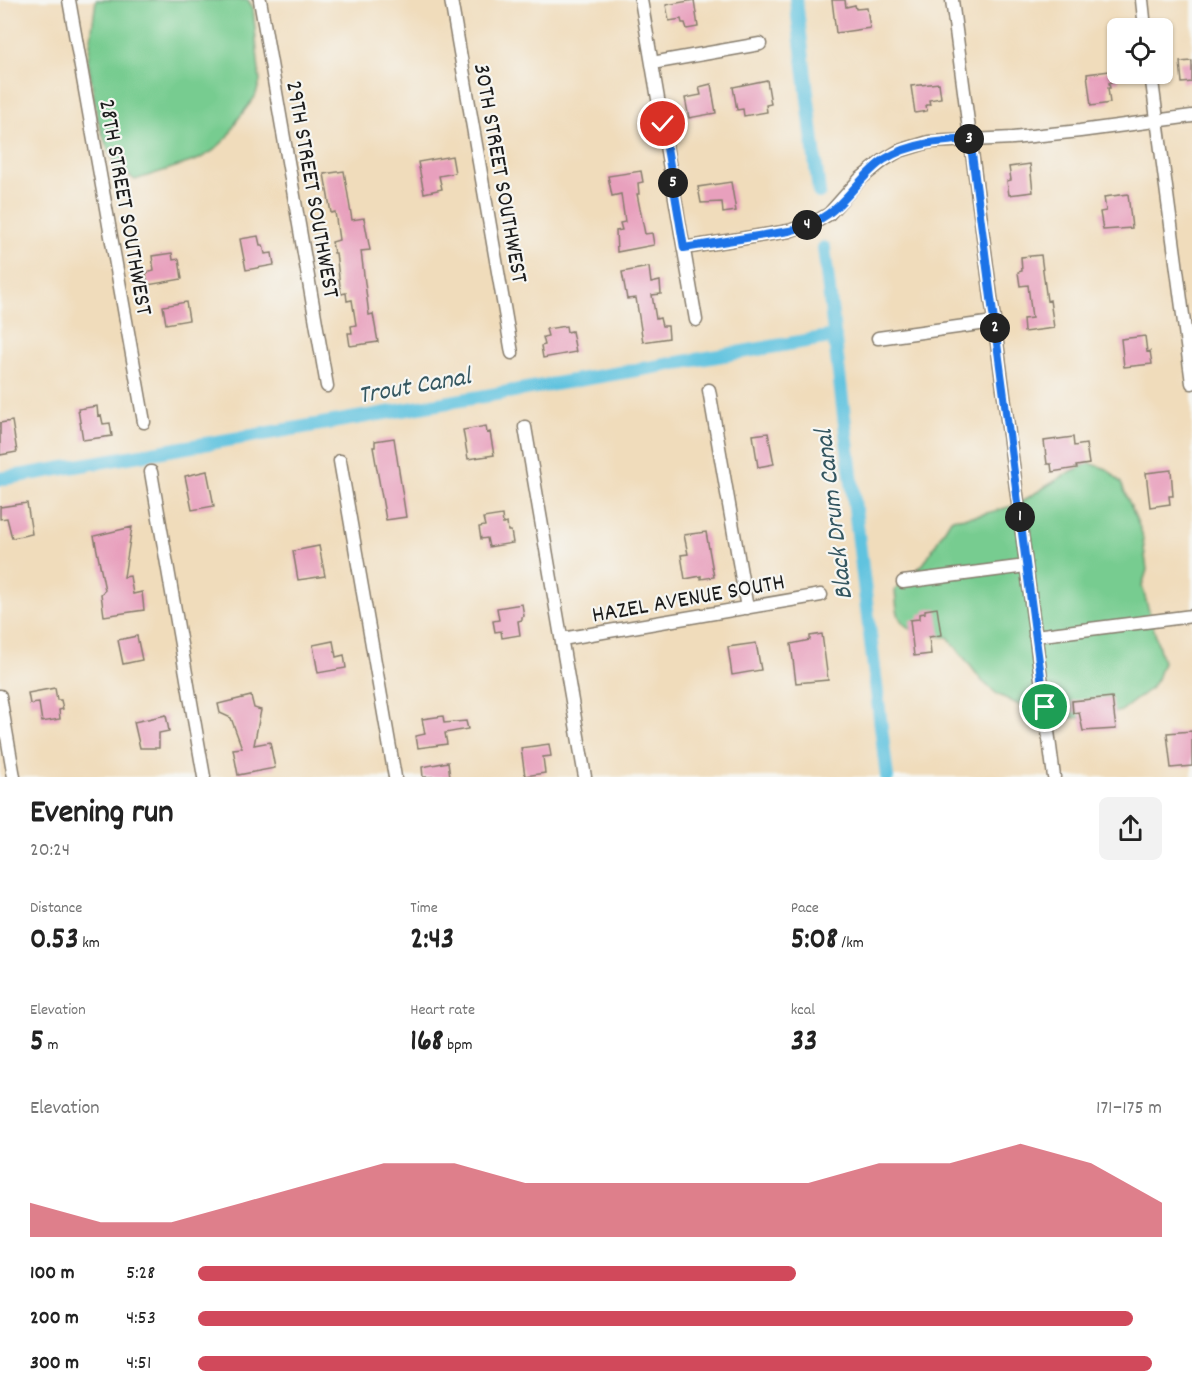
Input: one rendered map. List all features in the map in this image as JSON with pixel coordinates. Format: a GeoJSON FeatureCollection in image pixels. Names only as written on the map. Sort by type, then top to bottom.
{"type":"FeatureCollection","features":[{"type":"Feature","properties":{"kind":"street","name":"28TH STREET SOUTHWEST"},"geometry":{"type":"LineString","coordinates":[[69,0],[144,422]]}},
{"type":"Feature","properties":{"kind":"street","name":"29TH STREET SOUTHWEST"},"geometry":{"type":"LineString","coordinates":[[260,0],[327,386]]}},
{"type":"Feature","properties":{"kind":"street","name":"30TH STREET SOUTHWEST"},"geometry":{"type":"LineString","coordinates":[[451,0],[512,353]]}},
{"type":"Feature","properties":{"kind":"street"},"geometry":{"type":"LineString","coordinates":[[641,0],[696,320]]}},
{"type":"Feature","properties":{"kind":"street"},"geometry":{"type":"LineString","coordinates":[[952,0],[1054,777]]}},
{"type":"Feature","properties":{"kind":"street"},"geometry":{"type":"LineString","coordinates":[[1142,0],[1144,18]]}},
{"type":"Feature","properties":{"kind":"street"},"geometry":{"type":"LineString","coordinates":[[652,63],[760,44]]}},
{"type":"Feature","properties":{"kind":"street"},"geometry":{"type":"LineString","coordinates":[[1152,84],[1192,383]]}},
{"type":"Feature","properties":{"kind":"street"},"geometry":{"type":"LineString","coordinates":[[684,248],[789,231],[804,226],[829,214],[872,169],[899,151],[929,142],[1013,138],[1192,116]]}},
{"type":"Feature","properties":{"kind":"street"},"geometry":{"type":"LineString","coordinates":[[878,338],[994,322]]}},
{"type":"Feature","properties":{"kind":"street"},"geometry":{"type":"LineString","coordinates":[[709,390],[747,609]]}},
{"type":"Feature","properties":{"kind":"street"},"geometry":{"type":"LineString","coordinates":[[525,427],[585,777]]}},
{"type":"Feature","properties":{"kind":"street"},"geometry":{"type":"LineString","coordinates":[[340,461],[395,777]]}},
{"type":"Feature","properties":{"kind":"street"},"geometry":{"type":"LineString","coordinates":[[152,472],[204,777]]}},
{"type":"Feature","properties":{"kind":"street"},"geometry":{"type":"LineString","coordinates":[[903,582],[1026,566]]}},
{"type":"Feature","properties":{"kind":"street","name":"HAZEL AVENUE SOUTH"},"geometry":{"type":"LineString","coordinates":[[562,639],[821,595]]}},
{"type":"Feature","properties":{"kind":"street"},"geometry":{"type":"LineString","coordinates":[[1035,636],[1192,616]]}},
{"type":"Feature","properties":{"kind":"street"},"geometry":{"type":"LineString","coordinates":[[0,696],[14,777]]}},
{"type":"Feature","properties":{"kind":"green space"},"geometry":{"type":"Polygon","coordinates":[[[96,0],[248,0],[253,8],[260,82],[255,97],[228,137],[213,151],[197,160],[135,180],[116,166],[97,117],[88,60],[96,0]]]}},
{"type":"Feature","properties":{"kind":"green space"},"geometry":{"type":"Polygon","coordinates":[[[1089,463],[1107,469],[1121,483],[1142,533],[1147,570],[1142,586],[1163,662],[1151,688],[1121,711],[1086,718],[1053,717],[1025,708],[997,694],[982,681],[948,637],[922,634],[904,624],[898,613],[895,590],[924,563],[951,519],[980,515],[1016,505],[1068,473],[1089,463]]]}},
{"type":"Feature","properties":{"kind":"building"},"geometry":{"type":"Polygon","coordinates":[[[694,0],[698,27],[687,29],[681,19],[669,21],[666,5],[694,0]]]}},
{"type":"Feature","properties":{"kind":"building"},"geometry":{"type":"Polygon","coordinates":[[[832,0],[845,0],[846,7],[855,5],[856,9],[867,8],[870,28],[836,33],[832,0]]]}},
{"type":"Feature","properties":{"kind":"building"},"geometry":{"type":"Polygon","coordinates":[[[1192,61],[1192,82],[1182,83],[1180,62],[1192,61]]]}},
{"type":"Feature","properties":{"kind":"building"},"geometry":{"type":"Polygon","coordinates":[[[1107,71],[1110,103],[1091,106],[1087,74],[1107,71]]]}},
{"type":"Feature","properties":{"kind":"building"},"geometry":{"type":"Polygon","coordinates":[[[767,80],[771,104],[766,105],[767,112],[744,116],[743,109],[737,110],[733,87],[767,80]]]}},
{"type":"Feature","properties":{"kind":"building"},"geometry":{"type":"Polygon","coordinates":[[[939,83],[941,98],[929,100],[930,105],[926,105],[927,111],[915,113],[911,86],[939,83]]]}},
{"type":"Feature","properties":{"kind":"building"},"geometry":{"type":"Polygon","coordinates":[[[711,84],[716,113],[689,118],[685,98],[701,95],[699,87],[711,84]]]}},
{"type":"Feature","properties":{"kind":"building"},"geometry":{"type":"Polygon","coordinates":[[[452,156],[455,173],[439,176],[442,189],[424,193],[418,162],[452,156]]]}},
{"type":"Feature","properties":{"kind":"building"},"geometry":{"type":"Polygon","coordinates":[[[1030,164],[1033,192],[1009,195],[1007,181],[1011,180],[1009,167],[1030,164]]]}},
{"type":"Feature","properties":{"kind":"building"},"geometry":{"type":"Polygon","coordinates":[[[344,171],[352,220],[364,218],[370,250],[361,251],[369,315],[373,314],[378,342],[350,346],[348,333],[352,333],[351,326],[356,325],[352,300],[347,301],[346,293],[341,294],[336,253],[334,253],[332,242],[339,240],[335,212],[331,213],[324,174],[344,171]]]}},
{"type":"Feature","properties":{"kind":"building"},"geometry":{"type":"Polygon","coordinates":[[[641,171],[643,182],[638,183],[639,194],[637,194],[645,234],[652,233],[654,245],[617,252],[616,231],[622,230],[620,223],[625,222],[621,194],[612,196],[608,176],[641,171]]]}},
{"type":"Feature","properties":{"kind":"building"},"geometry":{"type":"Polygon","coordinates":[[[731,182],[736,211],[723,213],[722,202],[701,203],[698,187],[731,182]]]}},
{"type":"Feature","properties":{"kind":"building"},"geometry":{"type":"Polygon","coordinates":[[[1128,194],[1132,228],[1103,230],[1100,212],[1106,211],[1104,197],[1128,194]]]}},
{"type":"Feature","properties":{"kind":"building"},"geometry":{"type":"Polygon","coordinates":[[[258,236],[265,254],[272,253],[274,265],[246,270],[240,239],[258,236]]]}},
{"type":"Feature","properties":{"kind":"building"},"geometry":{"type":"Polygon","coordinates":[[[172,253],[173,260],[179,259],[182,279],[148,285],[146,273],[154,271],[152,256],[172,253]]]}},
{"type":"Feature","properties":{"kind":"building"},"geometry":{"type":"Polygon","coordinates":[[[1041,255],[1047,301],[1050,300],[1054,328],[1024,332],[1023,319],[1032,318],[1028,285],[1020,286],[1018,272],[1022,271],[1021,257],[1041,255]]]}},
{"type":"Feature","properties":{"kind":"building"},"geometry":{"type":"Polygon","coordinates":[[[649,267],[651,283],[660,281],[661,294],[652,295],[656,319],[660,318],[662,326],[668,326],[669,338],[643,342],[636,298],[627,299],[622,272],[649,267]]]}},
{"type":"Feature","properties":{"kind":"building"},"geometry":{"type":"Polygon","coordinates":[[[186,302],[189,320],[166,324],[163,306],[186,302]]]}},
{"type":"Feature","properties":{"kind":"building"},"geometry":{"type":"Polygon","coordinates":[[[566,326],[567,332],[572,331],[576,352],[543,358],[541,346],[545,345],[543,337],[548,336],[546,329],[566,326]]]}},
{"type":"Feature","properties":{"kind":"building"},"geometry":{"type":"Polygon","coordinates":[[[1145,336],[1147,352],[1150,351],[1152,364],[1124,367],[1121,339],[1145,336]]]}},
{"type":"Feature","properties":{"kind":"building"},"geometry":{"type":"Polygon","coordinates":[[[97,406],[98,416],[101,415],[103,424],[110,423],[112,436],[83,440],[78,409],[97,406]]]}},
{"type":"Feature","properties":{"kind":"building"},"geometry":{"type":"Polygon","coordinates":[[[12,421],[17,452],[0,455],[0,423],[12,421]]]}},
{"type":"Feature","properties":{"kind":"building"},"geometry":{"type":"Polygon","coordinates":[[[486,426],[487,433],[490,432],[494,455],[468,459],[463,430],[486,426]]]}},
{"type":"Feature","properties":{"kind":"building"},"geometry":{"type":"Polygon","coordinates":[[[768,433],[774,464],[758,467],[753,435],[768,433]]]}},
{"type":"Feature","properties":{"kind":"building"},"geometry":{"type":"Polygon","coordinates":[[[1073,437],[1074,446],[1086,444],[1089,464],[1052,472],[1051,464],[1047,464],[1044,441],[1073,437]]]}},
{"type":"Feature","properties":{"kind":"building"},"geometry":{"type":"Polygon","coordinates":[[[394,438],[406,517],[386,520],[373,447],[375,447],[375,441],[394,438]]]}},
{"type":"Feature","properties":{"kind":"building"},"geometry":{"type":"Polygon","coordinates":[[[1171,470],[1173,496],[1169,496],[1170,504],[1150,507],[1146,473],[1171,470]]]}},
{"type":"Feature","properties":{"kind":"building"},"geometry":{"type":"Polygon","coordinates":[[[207,471],[214,506],[192,510],[185,476],[207,471]]]}},
{"type":"Feature","properties":{"kind":"building"},"geometry":{"type":"Polygon","coordinates":[[[27,503],[32,534],[12,538],[7,518],[0,519],[0,507],[27,503]]]}},
{"type":"Feature","properties":{"kind":"building"},"geometry":{"type":"Polygon","coordinates":[[[502,515],[503,524],[507,523],[508,531],[511,531],[513,543],[489,547],[487,538],[481,539],[479,527],[485,526],[483,518],[502,515]]]}},
{"type":"Feature","properties":{"kind":"building"},"geometry":{"type":"Polygon","coordinates":[[[132,527],[124,577],[130,576],[133,594],[142,592],[144,610],[104,616],[101,594],[105,590],[94,536],[132,527]]]}},
{"type":"Feature","properties":{"kind":"building"},"geometry":{"type":"Polygon","coordinates":[[[706,532],[714,577],[701,579],[701,576],[685,579],[681,555],[688,554],[684,535],[706,532]]]}},
{"type":"Feature","properties":{"kind":"building"},"geometry":{"type":"Polygon","coordinates":[[[319,546],[325,576],[298,580],[293,551],[319,546]]]}},
{"type":"Feature","properties":{"kind":"building"},"geometry":{"type":"Polygon","coordinates":[[[522,604],[524,616],[518,621],[520,635],[502,638],[501,631],[495,632],[493,621],[499,620],[497,608],[522,604]]]}},
{"type":"Feature","properties":{"kind":"building"},"geometry":{"type":"Polygon","coordinates":[[[937,608],[941,635],[929,637],[931,654],[914,656],[910,620],[919,619],[919,614],[925,613],[925,610],[937,608]]]}},
{"type":"Feature","properties":{"kind":"building"},"geometry":{"type":"Polygon","coordinates":[[[822,634],[828,680],[796,683],[791,644],[810,640],[810,636],[822,634]]]}},
{"type":"Feature","properties":{"kind":"building"},"geometry":{"type":"Polygon","coordinates":[[[137,636],[142,660],[123,664],[118,640],[137,636]]]}},
{"type":"Feature","properties":{"kind":"building"},"geometry":{"type":"Polygon","coordinates":[[[333,641],[336,657],[344,655],[346,668],[318,673],[313,645],[333,641]]]}},
{"type":"Feature","properties":{"kind":"building"},"geometry":{"type":"Polygon","coordinates":[[[756,643],[761,670],[732,675],[728,647],[756,643]]]}},
{"type":"Feature","properties":{"kind":"building"},"geometry":{"type":"Polygon","coordinates":[[[55,688],[57,700],[61,700],[63,709],[59,710],[60,719],[42,722],[39,703],[30,704],[28,693],[55,688]]]}},
{"type":"Feature","properties":{"kind":"building"},"geometry":{"type":"Polygon","coordinates":[[[251,696],[254,708],[261,710],[254,745],[270,742],[275,768],[238,775],[233,749],[242,748],[231,718],[220,713],[218,704],[251,696]]]}},
{"type":"Feature","properties":{"kind":"building"},"geometry":{"type":"Polygon","coordinates":[[[1112,697],[1116,729],[1083,731],[1079,712],[1073,713],[1072,701],[1112,697]]]}},
{"type":"Feature","properties":{"kind":"building"},"geometry":{"type":"Polygon","coordinates":[[[166,715],[169,731],[159,733],[159,748],[140,748],[134,722],[166,715]]]}},
{"type":"Feature","properties":{"kind":"building"},"geometry":{"type":"Polygon","coordinates":[[[443,716],[444,723],[466,721],[468,729],[445,733],[447,744],[418,748],[416,736],[425,734],[422,719],[443,716]]]}},
{"type":"Feature","properties":{"kind":"building"},"geometry":{"type":"Polygon","coordinates":[[[1192,731],[1192,766],[1171,768],[1167,733],[1192,731]]]}},
{"type":"Feature","properties":{"kind":"building"},"geometry":{"type":"Polygon","coordinates":[[[549,744],[551,756],[543,757],[545,773],[525,776],[521,748],[549,744]]]}},
{"type":"Feature","properties":{"kind":"building"},"geometry":{"type":"Polygon","coordinates":[[[448,762],[450,777],[423,777],[422,767],[448,762]]]}},
{"type":"Feature","properties":{"kind":"waterway","name":"Black Drum Canal"},"geometry":{"type":"LineString","coordinates":[[796,0],[819,192]]}},
{"type":"Feature","properties":{"kind":"waterway","name":"Black Drum Canal"},"geometry":{"type":"LineString","coordinates":[[824,248],[887,777]]}},
{"type":"Feature","properties":{"kind":"waterway","name":"Trout Canal"},"geometry":{"type":"LineString","coordinates":[[0,479],[835,336]]}},
{"type":"Feature","properties":{"kind":"route"},"geometry":{"type":"LineString","coordinates":[[663,124],[684,248],[789,231],[804,226],[829,214],[860,179],[899,151],[929,142],[970,139],[1045,707]]}}]}
